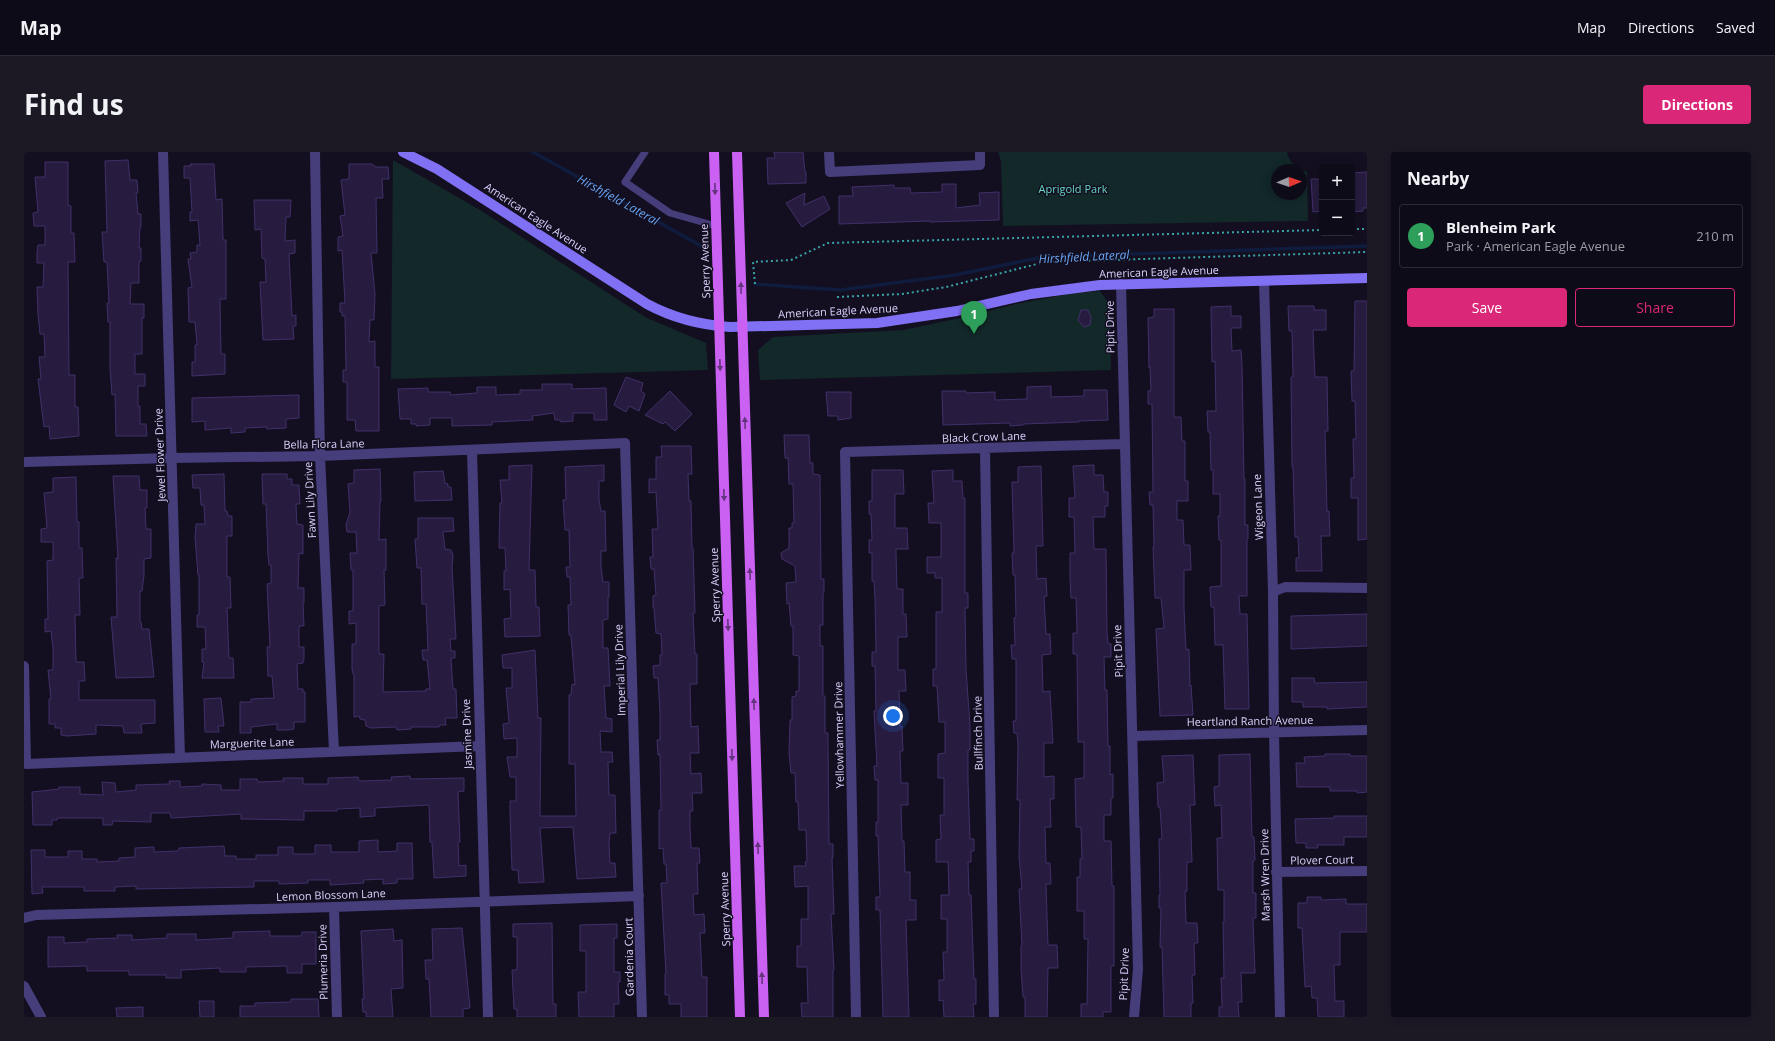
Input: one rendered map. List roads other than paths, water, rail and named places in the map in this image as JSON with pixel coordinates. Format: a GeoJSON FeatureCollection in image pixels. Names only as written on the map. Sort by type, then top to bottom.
{"type":"FeatureCollection","features":[{"type":"Feature","properties":{"kind":"main road","name":"Sperry Avenue"},"geometry":{"type":"LineString","coordinates":[[714,152],[740,1017]]}},
{"type":"Feature","properties":{"kind":"main road"},"geometry":{"type":"LineString","coordinates":[[737,152],[764,1017]]}},
{"type":"Feature","properties":{"kind":"street","name":"Jewel Flower Drive"},"geometry":{"type":"LineString","coordinates":[[163,152],[180,758]]}},
{"type":"Feature","properties":{"kind":"street","name":"Fawn Lily Drive"},"geometry":{"type":"LineString","coordinates":[[315,152],[320,456],[334,751]]}},
{"type":"Feature","properties":{"kind":"street","name":"American Eagle Avenue"},"geometry":{"type":"LineString","coordinates":[[403,152],[437,169],[647,304],[674,316],[719,326],[742,327],[877,323],[957,311],[1031,294],[1121,284],[1367,278]]}},
{"type":"Feature","properties":{"kind":"street"},"geometry":{"type":"LineString","coordinates":[[830,152],[830,172],[980,165],[980,152]]}},
{"type":"Feature","properties":{"kind":"street","name":"Wigeon Lane"},"geometry":{"type":"LineString","coordinates":[[1264,280],[1273,592],[1274,733]]}},
{"type":"Feature","properties":{"kind":"street","name":"Pipit Drive"},"geometry":{"type":"LineString","coordinates":[[1121,284],[1138,969],[1134,1017]]}},
{"type":"Feature","properties":{"kind":"street","name":"Bella Flora Lane"},"geometry":{"type":"LineString","coordinates":[[24,462],[320,456],[472,451],[625,443]]}},
{"type":"Feature","properties":{"kind":"street","name":"Imperial Lily Drive"},"geometry":{"type":"LineString","coordinates":[[625,443],[639,896]]}},
{"type":"Feature","properties":{"kind":"street","name":"Black Crow Lane"},"geometry":{"type":"LineString","coordinates":[[845,452],[1124,444]]}},
{"type":"Feature","properties":{"kind":"street","name":"Bullfinch Drive"},"geometry":{"type":"LineString","coordinates":[[985,449],[994,1017]]}},
{"type":"Feature","properties":{"kind":"street","name":"Jasmine Drive"},"geometry":{"type":"LineString","coordinates":[[472,451],[488,1017]]}},
{"type":"Feature","properties":{"kind":"street","name":"Yellowhammer Drive"},"geometry":{"type":"LineString","coordinates":[[845,452],[856,1017]]}},
{"type":"Feature","properties":{"kind":"street"},"geometry":{"type":"LineString","coordinates":[[1273,592],[1286,587],[1367,588]]}},
{"type":"Feature","properties":{"kind":"street","name":"Marguerite Lane"},"geometry":{"type":"LineString","coordinates":[[24,666],[26,764],[480,746]]}},
{"type":"Feature","properties":{"kind":"street","name":"Heartland Ranch Avenue"},"geometry":{"type":"LineString","coordinates":[[1133,736],[1367,730]]}},
{"type":"Feature","properties":{"kind":"street","name":"Marsh Wren Drive"},"geometry":{"type":"LineString","coordinates":[[1274,733],[1280,1016]]}},
{"type":"Feature","properties":{"kind":"street","name":"Plover Court"},"geometry":{"type":"LineString","coordinates":[[1276,872],[1367,871]]}},
{"type":"Feature","properties":{"kind":"street","name":"Lemon Blossom Lane"},"geometry":{"type":"LineString","coordinates":[[24,918],[36,915],[334,907],[639,896]]}},
{"type":"Feature","properties":{"kind":"street","name":"Gardenia Court"},"geometry":{"type":"LineString","coordinates":[[639,896],[642,1017]]}},
{"type":"Feature","properties":{"kind":"street","name":"Plumeria Drive"},"geometry":{"type":"LineString","coordinates":[[334,907],[337,1017]]}},
{"type":"Feature","properties":{"kind":"street"},"geometry":{"type":"LineString","coordinates":[[24,986],[41,1017]]}},
{"type":"Feature","properties":{"kind":"lane"},"geometry":{"type":"LineString","coordinates":[[645,152],[625,182],[670,213],[716,226]]}},
{"type":"Feature","properties":{"kind":"waterway","name":"Hirshfield Lateral"},"geometry":{"type":"LineString","coordinates":[[533,152],[703,247]]}},
{"type":"Feature","properties":{"kind":"waterway","name":"Hirshfield Lateral"},"geometry":{"type":"LineString","coordinates":[[755,284],[840,290],[955,275],[1043,257],[1367,246]]}},
{"type":"Feature","properties":{"kind":"place","name":"Blenheim Park"},"geometry":{"type":"Point","coordinates":[974,334]}},
{"type":"Feature","properties":{"kind":"park label","name":"Aprigold Park"},"geometry":{"type":"Point","coordinates":[1073,189]}}]}
